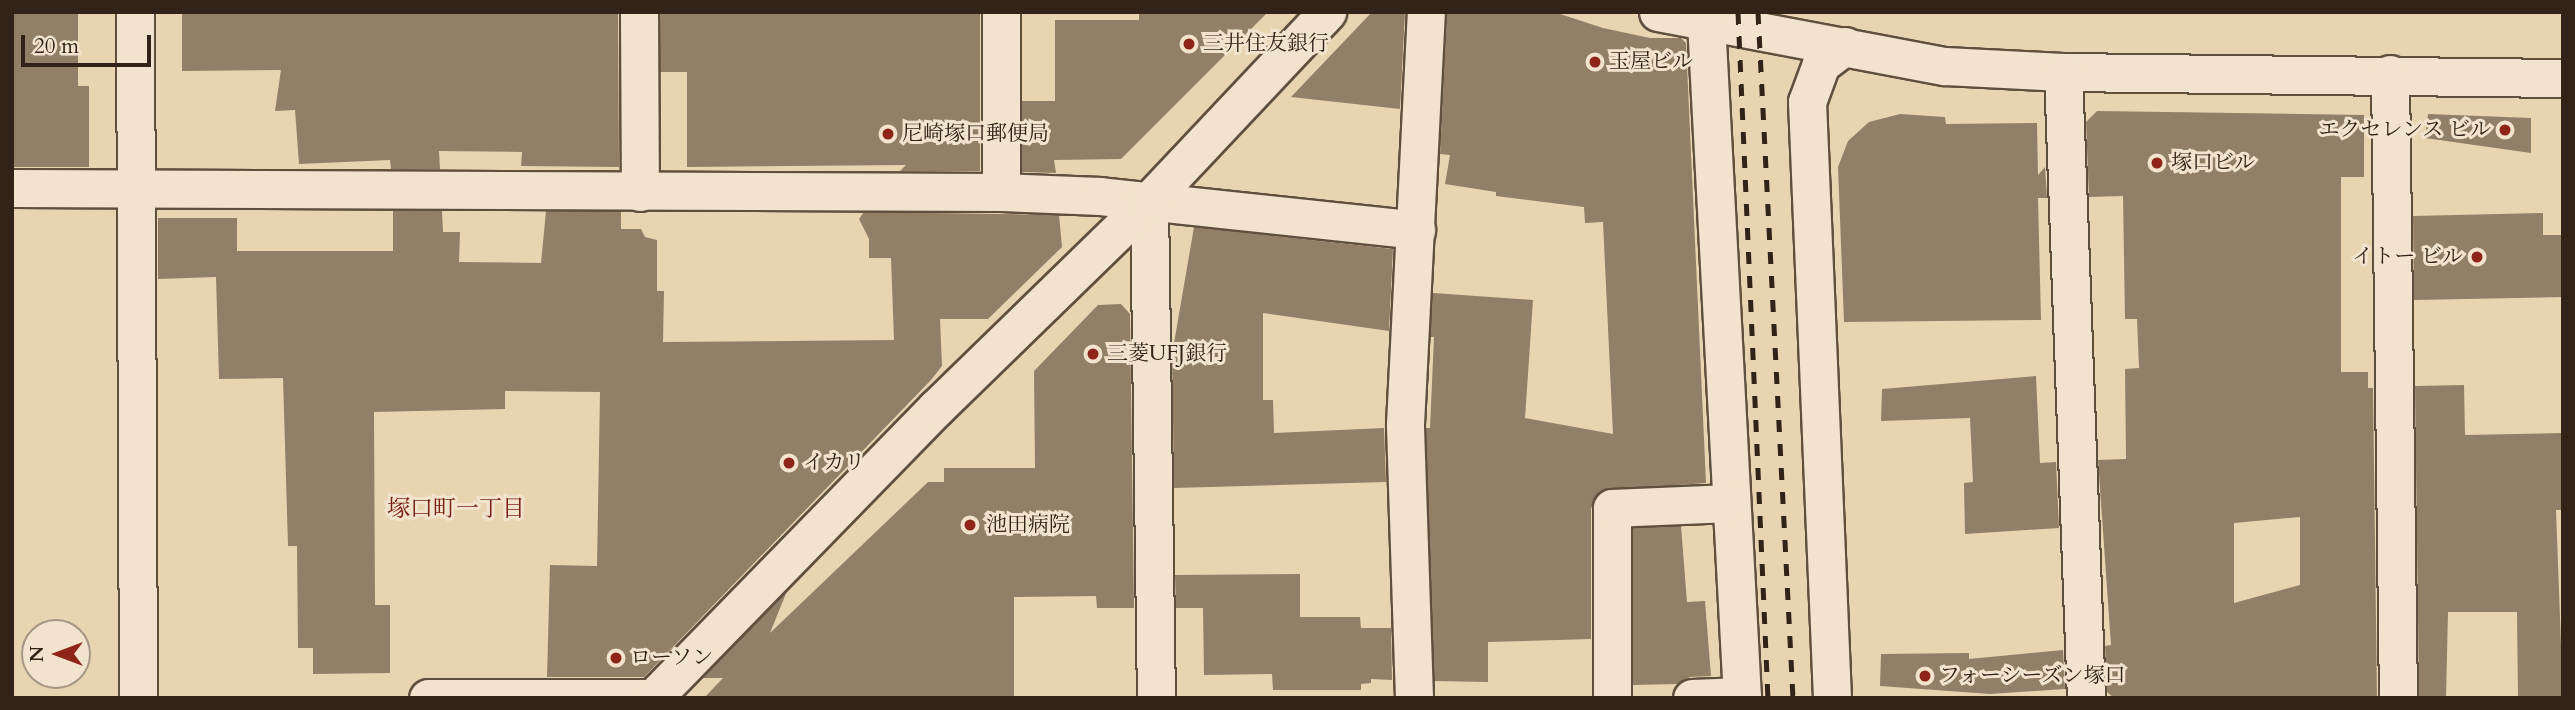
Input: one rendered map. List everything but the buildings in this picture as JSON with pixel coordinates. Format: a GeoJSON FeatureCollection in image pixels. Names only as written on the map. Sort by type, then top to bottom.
{"type":"FeatureCollection","features":[{"type":"Feature","properties":{"kind":"street"},"geometry":{"type":"LineString","coordinates":[[135,12],[138,698]]}},
{"type":"Feature","properties":{"kind":"street"},"geometry":{"type":"LineString","coordinates":[[639,12],[640,192]]}},
{"type":"Feature","properties":{"kind":"street"},"geometry":{"type":"LineString","coordinates":[[1000,192],[1001,12]]}},
{"type":"Feature","properties":{"kind":"street"},"geometry":{"type":"LineString","coordinates":[[428,698],[655,697],[936,408],[1149,201],[1327,12]]}},
{"type":"Feature","properties":{"kind":"street"},"geometry":{"type":"LineString","coordinates":[[1414,698],[1405,424],[1426,12]]}},
{"type":"Feature","properties":{"kind":"street"},"geometry":{"type":"LineString","coordinates":[[1658,12],[1945,66],[2063,72],[2563,78]]}},
{"type":"Feature","properties":{"kind":"street"},"geometry":{"type":"LineString","coordinates":[[1692,698],[1742,697],[1706,22]]}},
{"type":"Feature","properties":{"kind":"street"},"geometry":{"type":"LineString","coordinates":[[1832,698],[1807,102],[1821,64],[1845,46]]}},
{"type":"Feature","properties":{"kind":"street"},"geometry":{"type":"LineString","coordinates":[[2063,72],[2085,698]]}},
{"type":"Feature","properties":{"kind":"street"},"geometry":{"type":"LineString","coordinates":[[2390,75],[2398,698]]}},
{"type":"Feature","properties":{"kind":"street"},"geometry":{"type":"LineString","coordinates":[[12,188],[1000,192],[1149,201],[1416,230]]}},
{"type":"Feature","properties":{"kind":"street"},"geometry":{"type":"LineString","coordinates":[[1149,201],[1156,698]]}},
{"type":"Feature","properties":{"kind":"street"},"geometry":{"type":"LineString","coordinates":[[1612,698],[1612,508],[1730,503]]}},
{"type":"Feature","properties":{"kind":"railway"},"geometry":{"type":"LineString","coordinates":[[1738,12],[1768,698]]}},
{"type":"Feature","properties":{"kind":"railway"},"geometry":{"type":"LineString","coordinates":[[1758,12],[1793,698]]}},
{"type":"Feature","properties":{"kind":"place","name":"三井住友銀行"},"geometry":{"type":"Point","coordinates":[1189,44]}},
{"type":"Feature","properties":{"kind":"place","name":"玉屋ビル"},"geometry":{"type":"Point","coordinates":[1595,62]}},
{"type":"Feature","properties":{"kind":"place","name":"エクセレンス ビル"},"geometry":{"type":"Point","coordinates":[2505,130]}},
{"type":"Feature","properties":{"kind":"place","name":"尼崎塚口郵便局"},"geometry":{"type":"Point","coordinates":[888,134]}},
{"type":"Feature","properties":{"kind":"place","name":"塚口ビル"},"geometry":{"type":"Point","coordinates":[2157,163]}},
{"type":"Feature","properties":{"kind":"place","name":"イトー ビル"},"geometry":{"type":"Point","coordinates":[2477,257]}},
{"type":"Feature","properties":{"kind":"place","name":"三菱UFJ銀行"},"geometry":{"type":"Point","coordinates":[1093,354]}},
{"type":"Feature","properties":{"kind":"place","name":"イカリ"},"geometry":{"type":"Point","coordinates":[789,463]}},
{"type":"Feature","properties":{"kind":"place","name":"池田病院"},"geometry":{"type":"Point","coordinates":[970,525]}},
{"type":"Feature","properties":{"kind":"place","name":"ローソン"},"geometry":{"type":"Point","coordinates":[616,658]}},
{"type":"Feature","properties":{"kind":"place","name":"フォーシーズン塚口"},"geometry":{"type":"Point","coordinates":[1925,676]}},
{"type":"Feature","properties":{"kind":"district","name":"塚口町一丁目"},"geometry":{"type":"Point","coordinates":[456,509]}}]}
